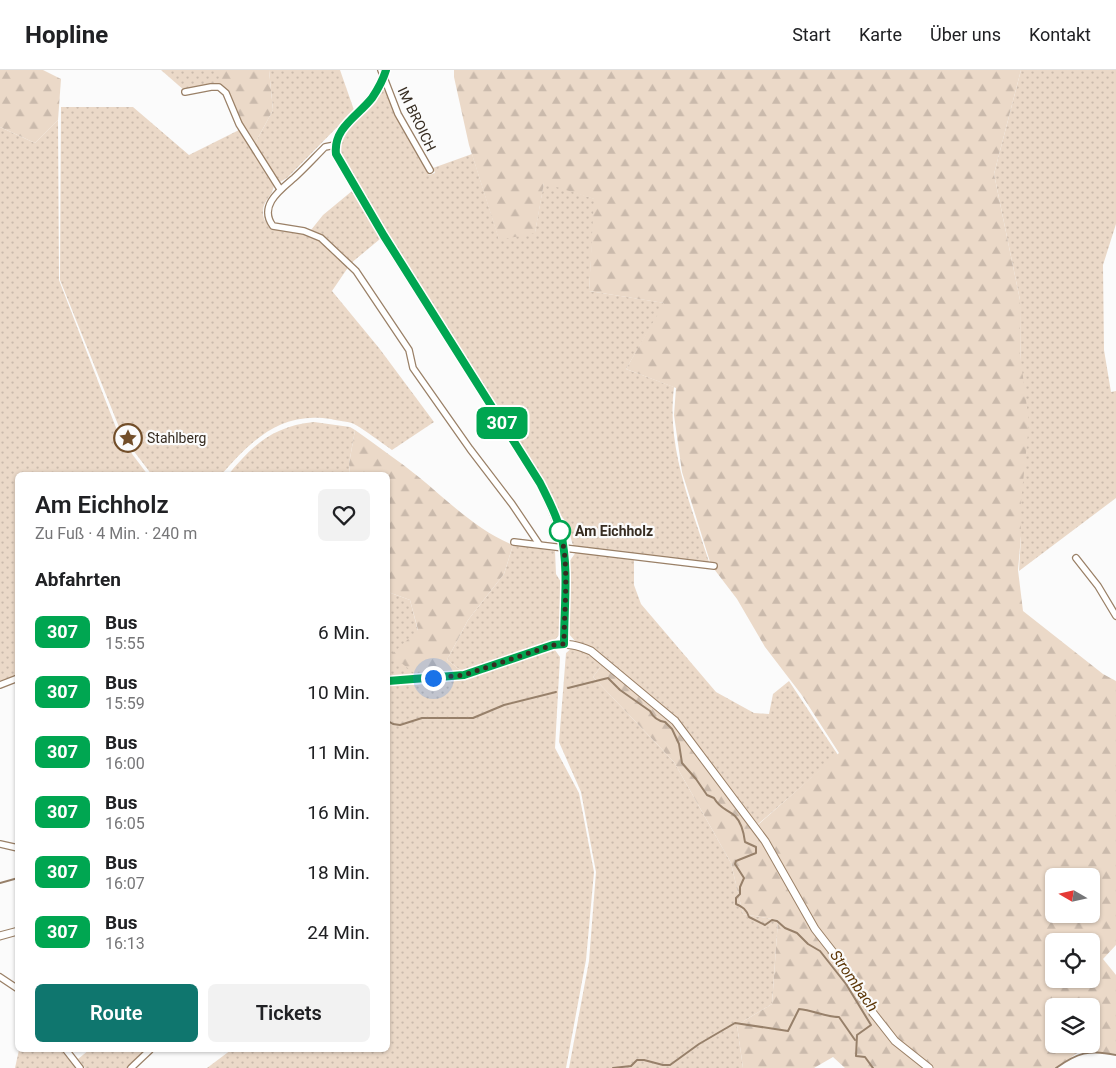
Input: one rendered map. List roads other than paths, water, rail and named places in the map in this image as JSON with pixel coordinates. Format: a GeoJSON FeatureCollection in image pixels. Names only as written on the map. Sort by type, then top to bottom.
{"type":"FeatureCollection","features":[{"type":"Feature","properties":{"kind":"street","name":"IM BROICH"},"geometry":{"type":"LineString","coordinates":[[381,70],[398,114],[430,170]]}},
{"type":"Feature","properties":{"kind":"street"},"geometry":{"type":"LineString","coordinates":[[386,70],[371,99],[344,127],[338,136],[335,145],[338,161],[540,483],[560,530],[564,549],[564,644]]}},
{"type":"Feature","properties":{"kind":"street"},"geometry":{"type":"LineString","coordinates":[[185,92],[211,86],[218,87],[226,94],[239,124],[280,189]]}},
{"type":"Feature","properties":{"kind":"street"},"geometry":{"type":"LineString","coordinates":[[335,145],[325,146],[280,189],[267,212],[268,220],[272,226],[304,231],[321,238],[356,270],[409,350],[413,368],[539,544]]}},
{"type":"Feature","properties":{"kind":"street"},"geometry":{"type":"LineString","coordinates":[[514,542],[714,566]]}},
{"type":"Feature","properties":{"kind":"street"},"geometry":{"type":"LineString","coordinates":[[1076,558],[1098,586],[1116,616]]}},
{"type":"Feature","properties":{"kind":"street"},"geometry":{"type":"LineString","coordinates":[[390,681],[464,675],[553,645],[576,644],[591,651],[675,721],[765,841],[815,929],[843,965],[872,1013],[895,1041],[929,1068]]}},
{"type":"Feature","properties":{"kind":"street"},"geometry":{"type":"LineString","coordinates":[[0,685],[15,679]]}},
{"type":"Feature","properties":{"kind":"street"},"geometry":{"type":"LineString","coordinates":[[0,844],[15,847]]}},
{"type":"Feature","properties":{"kind":"street"},"geometry":{"type":"LineString","coordinates":[[0,936],[15,932]]}},
{"type":"Feature","properties":{"kind":"street"},"geometry":{"type":"LineString","coordinates":[[2,979],[15,987]]}},
{"type":"Feature","properties":{"kind":"street"},"geometry":{"type":"LineString","coordinates":[[68,1052],[80,1068]]}},
{"type":"Feature","properties":{"kind":"street"},"geometry":{"type":"LineString","coordinates":[[131,1068],[148,1052]]}},
{"type":"Feature","properties":{"kind":"waterway","name":"Strombach"},"geometry":{"type":"LineString","coordinates":[[568,688],[608,678],[620,690],[672,729],[679,744],[682,763],[707,795],[714,798],[721,807],[737,819],[742,828],[745,842],[756,847],[756,853],[736,861],[735,864],[744,878],[740,887],[740,894],[736,898],[736,904],[741,906],[749,917],[765,925],[772,920],[777,921],[785,928],[797,933],[808,944],[820,951],[846,984],[871,1025],[857,1035],[856,1056],[865,1057],[873,1068]]}},
{"type":"Feature","properties":{"kind":"waterway","name":"Strombach"},"geometry":{"type":"LineString","coordinates":[[390,722],[400,725],[422,718],[473,718],[504,705],[556,692]]}},
{"type":"Feature","properties":{"kind":"waterway","name":"Strombach"},"geometry":{"type":"LineString","coordinates":[[0,883],[15,879]]}},
{"type":"Feature","properties":{"kind":"waterway"},"geometry":{"type":"LineString","coordinates":[[613,1068],[631,1066],[637,1060],[670,1065],[699,1044],[735,1023],[788,1031],[799,1009],[839,1017],[855,1040]]}},
{"type":"Feature","properties":{"kind":"waterway","name":"Strombach"},"geometry":{"type":"LineString","coordinates":[[1056,1068],[1070,1059],[1084,1054],[1098,1052],[1116,1055]]}},
{"type":"Feature","properties":{"kind":"place","name":"Stahlberg"},"geometry":{"type":"Point","coordinates":[128,438]}},
{"type":"Feature","properties":{"kind":"place","name":"Am Eichholz"},"geometry":{"type":"Point","coordinates":[560,531]}}]}
